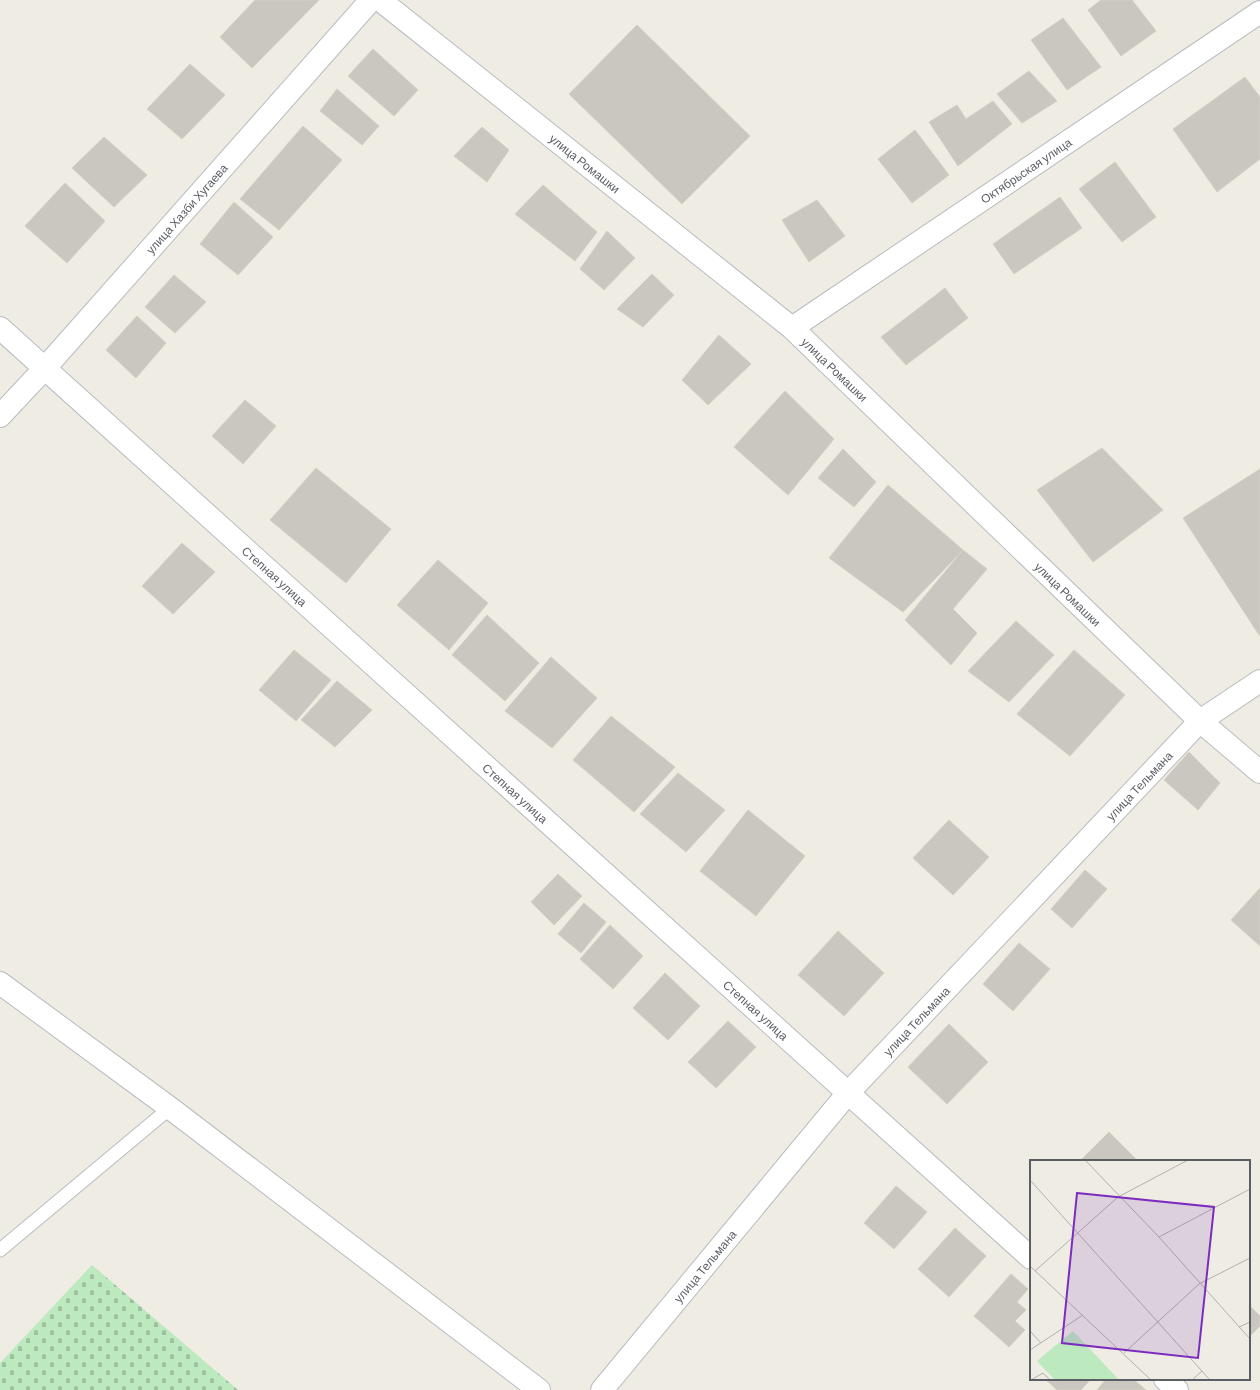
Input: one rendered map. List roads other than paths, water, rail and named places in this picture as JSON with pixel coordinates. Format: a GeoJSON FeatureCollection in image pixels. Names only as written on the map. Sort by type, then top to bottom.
{"type":"FeatureCollection","features":[{"type":"Feature","properties":{"kind":"street","name":"улица Хазби Хугаева"},"geometry":{"type":"LineString","coordinates":[[0,416],[45,368],[370,0]]}},
{"type":"Feature","properties":{"kind":"street","name":"улица Ромашки"},"geometry":{"type":"LineString","coordinates":[[380,0],[792,328],[1200,721],[1260,772]]}},
{"type":"Feature","properties":{"kind":"street","name":"Октябрьская улица"},"geometry":{"type":"LineString","coordinates":[[792,328],[1260,12]]}},
{"type":"Feature","properties":{"kind":"street","name":"Степная улица"},"geometry":{"type":"LineString","coordinates":[[0,328],[1030,1257]]}},
{"type":"Feature","properties":{"kind":"street","name":"улица Тельмана"},"geometry":{"type":"LineString","coordinates":[[602,1390],[848,1092],[1200,721],[1260,681]]}},
{"type":"Feature","properties":{"kind":"street"},"geometry":{"type":"LineString","coordinates":[[0,983],[170,1108],[539,1390]]}},
{"type":"Feature","properties":{"kind":"street"},"geometry":{"type":"LineString","coordinates":[[1166,1380],[1177,1390]]}},
{"type":"Feature","properties":{"kind":"lane"},"geometry":{"type":"LineString","coordinates":[[0,1250],[170,1108]]}}]}
